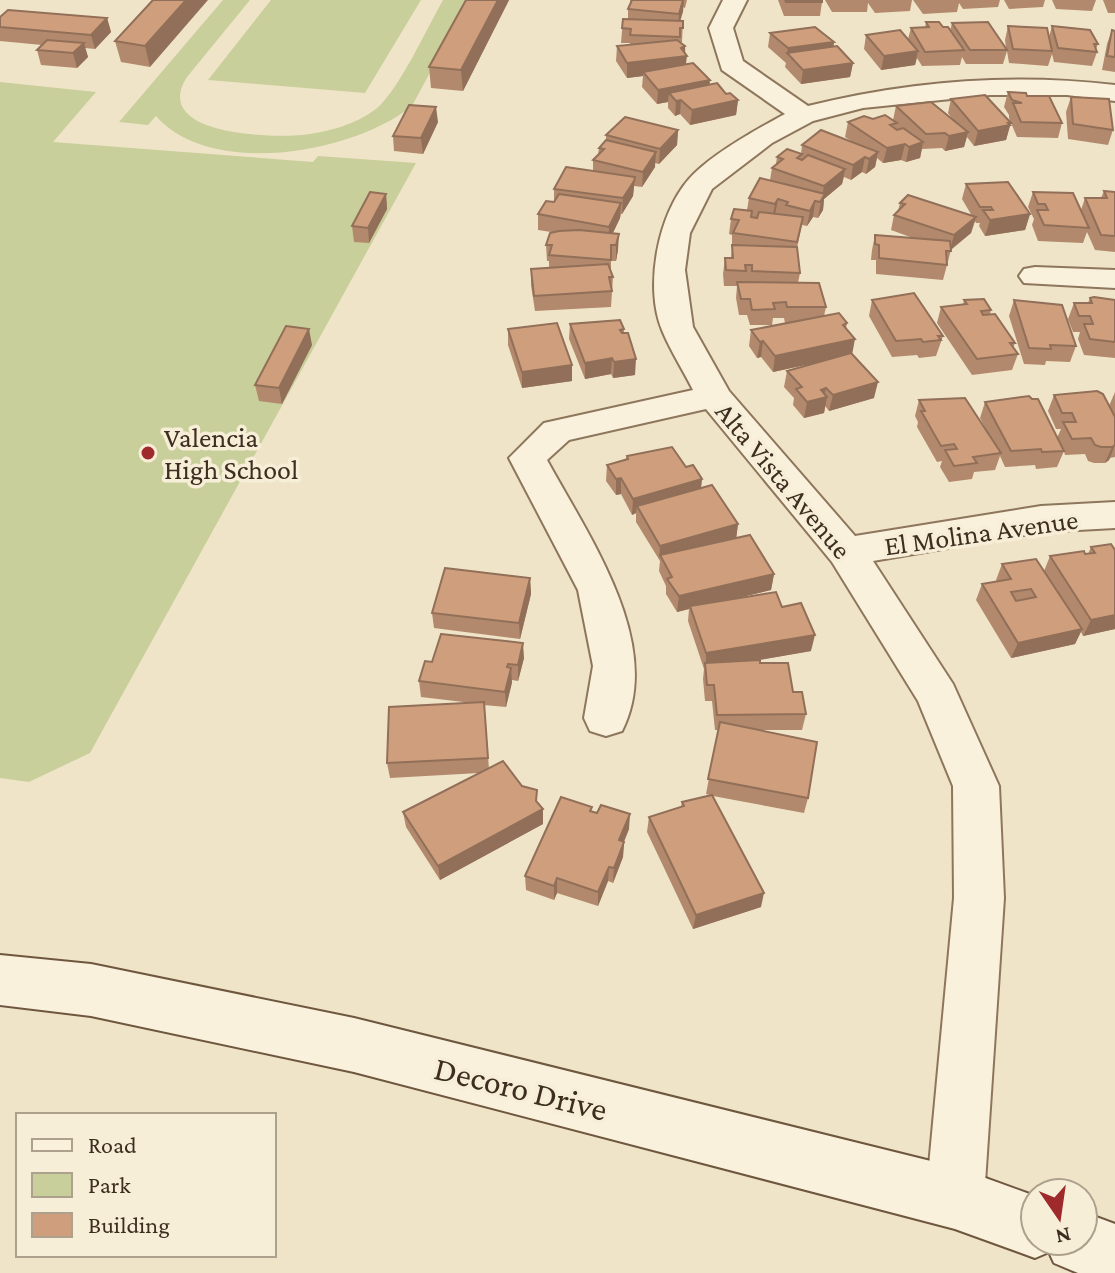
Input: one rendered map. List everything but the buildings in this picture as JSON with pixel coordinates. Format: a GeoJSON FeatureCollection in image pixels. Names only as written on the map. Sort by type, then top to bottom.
{"type":"FeatureCollection","features":[{"type":"Feature","properties":{"kind":"main road","name":"Decoro Drive"},"geometry":{"type":"LineString","coordinates":[[0,980],[91,990],[354,1045],[955,1198],[1019,1221]]}},
{"type":"Feature","properties":{"kind":"street"},"geometry":{"type":"LineString","coordinates":[[735,0],[721,28],[731,65],[804,115]]}},
{"type":"Feature","properties":{"kind":"street","name":"Alta Vista Avenue"},"geometry":{"type":"LineString","coordinates":[[955,1198],[979,898],[976,786],[938,696],[846,552],[714,396],[677,327],[669,270],[675,233],[700,184],[762,137],[804,115],[863,100],[990,87],[1067,87],[1115,93]]}},
{"type":"Feature","properties":{"kind":"street"},"geometry":{"type":"LineString","coordinates":[[1035,276],[1115,279]]}},
{"type":"Feature","properties":{"kind":"street"},"geometry":{"type":"LineString","coordinates":[[606,718],[614,666],[598,590],[527,458],[557,431],[714,396]]}},
{"type":"Feature","properties":{"kind":"street","name":"El Molina Avenue"},"geometry":{"type":"LineString","coordinates":[[846,552],[1041,519],[1115,515]]}},
{"type":"Feature","properties":{"kind":"green space"},"geometry":{"type":"Polygon","coordinates":[[[223,0],[250,0],[187,77],[180,96],[185,111],[199,122],[219,129],[287,136],[340,127],[376,109],[403,74],[443,0],[469,0],[412,106],[387,123],[355,136],[283,152],[246,153],[211,148],[180,136],[156,116],[148,125],[119,122],[223,0]]]}},
{"type":"Feature","properties":{"kind":"green space"},"geometry":{"type":"Polygon","coordinates":[[[271,0],[421,0],[365,93],[208,80],[271,0]]]}},
{"type":"Feature","properties":{"kind":"green space"},"geometry":{"type":"Polygon","coordinates":[[[0,82],[96,92],[53,142],[313,162],[318,156],[416,163],[90,753],[29,782],[0,778],[0,82]]]}},
{"type":"Feature","properties":{"kind":"place","name":"Valencia High School"},"geometry":{"type":"Point","coordinates":[148,453]}}]}
